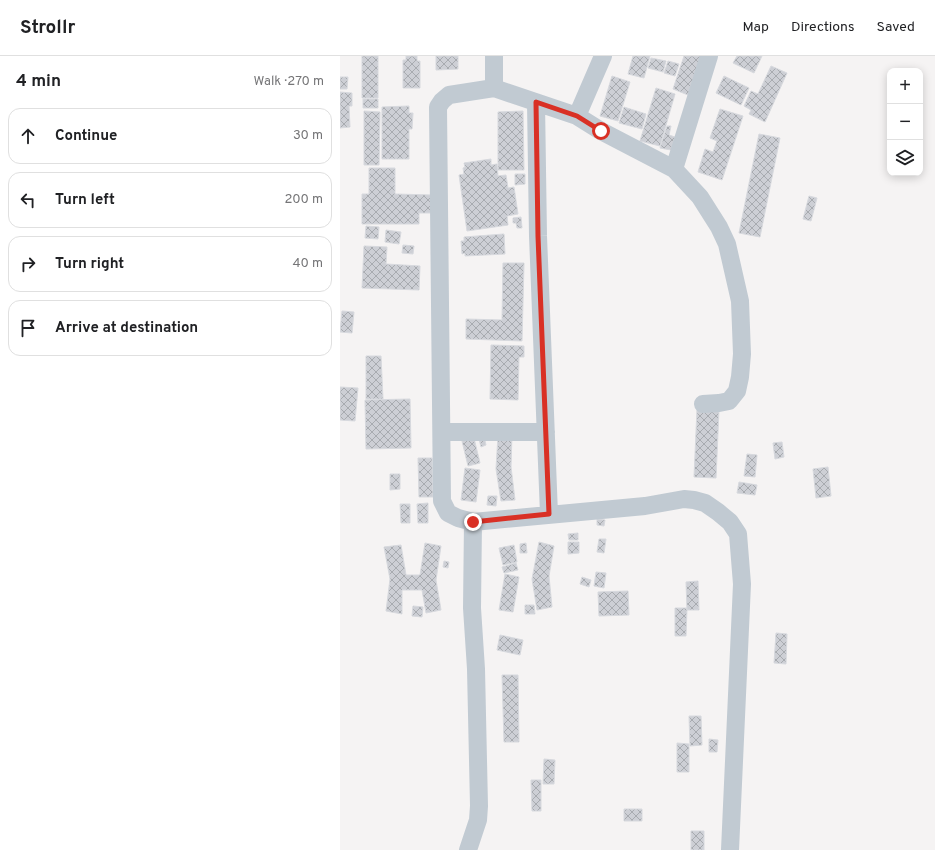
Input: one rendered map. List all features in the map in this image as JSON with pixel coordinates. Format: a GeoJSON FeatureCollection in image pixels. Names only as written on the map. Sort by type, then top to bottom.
{"type":"FeatureCollection","features":[{"type":"Feature","properties":{"kind":"street"},"geometry":{"type":"LineString","coordinates":[[494,56],[494,88]]}},
{"type":"Feature","properties":{"kind":"street"},"geometry":{"type":"LineString","coordinates":[[577,116],[603,56]]}},
{"type":"Feature","properties":{"kind":"street"},"geometry":{"type":"LineString","coordinates":[[674,169],[709,56]]}},
{"type":"Feature","properties":{"kind":"street"},"geometry":{"type":"LineString","coordinates":[[703,404],[729,401],[737,391],[742,354],[740,301],[727,244],[719,227],[700,197],[674,169],[601,131],[577,116],[494,88],[449,95],[438,107],[442,501],[448,513],[458,518],[473,522],[645,506],[684,499],[706,503],[730,522],[738,534],[742,584],[730,850]]}},
{"type":"Feature","properties":{"kind":"street"},"geometry":{"type":"LineString","coordinates":[[536,102],[538,236],[549,514]]}},
{"type":"Feature","properties":{"kind":"street"},"geometry":{"type":"LineString","coordinates":[[442,432],[546,432]]}},
{"type":"Feature","properties":{"kind":"street"},"geometry":{"type":"LineString","coordinates":[[473,522],[472,608],[476,670],[479,806],[474,847]]}},
{"type":"Feature","properties":{"kind":"building"},"geometry":{"type":"Polygon","coordinates":[[[362,56],[378,56],[378,98],[362,98],[362,56]]]}},
{"type":"Feature","properties":{"kind":"building"},"geometry":{"type":"Polygon","coordinates":[[[406,56],[417,56],[417,61],[420,61],[420,88],[403,88],[403,60],[406,60],[406,56]]]}},
{"type":"Feature","properties":{"kind":"building"},"geometry":{"type":"Polygon","coordinates":[[[436,56],[458,56],[458,69],[436,70],[436,56]]]}},
{"type":"Feature","properties":{"kind":"building"},"geometry":{"type":"Polygon","coordinates":[[[633,56],[650,56],[644,78],[628,74],[633,56]]]}},
{"type":"Feature","properties":{"kind":"building"},"geometry":{"type":"Polygon","coordinates":[[[684,56],[701,56],[688,95],[673,89],[684,56]]]}},
{"type":"Feature","properties":{"kind":"building"},"geometry":{"type":"Polygon","coordinates":[[[737,56],[762,56],[754,73],[733,63],[737,56]]]}},
{"type":"Feature","properties":{"kind":"building"},"geometry":{"type":"Polygon","coordinates":[[[651,58],[666,61],[663,72],[648,68],[651,58]]]}},
{"type":"Feature","properties":{"kind":"building"},"geometry":{"type":"Polygon","coordinates":[[[668,61],[679,64],[675,76],[664,73],[668,61]]]}},
{"type":"Feature","properties":{"kind":"building"},"geometry":{"type":"Polygon","coordinates":[[[771,66],[787,73],[765,122],[749,114],[751,110],[744,106],[751,91],[758,94],[771,66]]]}},
{"type":"Feature","properties":{"kind":"building"},"geometry":{"type":"Polygon","coordinates":[[[612,76],[630,82],[618,121],[600,116],[612,76]]]}},
{"type":"Feature","properties":{"kind":"building"},"geometry":{"type":"Polygon","coordinates":[[[724,76],[749,88],[741,105],[716,93],[724,76]]]}},
{"type":"Feature","properties":{"kind":"building"},"geometry":{"type":"Polygon","coordinates":[[[340,77],[348,77],[347,89],[340,89],[340,77]]]}},
{"type":"Feature","properties":{"kind":"building"},"geometry":{"type":"Polygon","coordinates":[[[656,88],[675,94],[660,146],[640,141],[656,88]]]}},
{"type":"Feature","properties":{"kind":"building"},"geometry":{"type":"Polygon","coordinates":[[[340,92],[352,93],[352,106],[349,106],[350,127],[340,128],[340,92]]]}},
{"type":"Feature","properties":{"kind":"building"},"geometry":{"type":"Polygon","coordinates":[[[363,99],[378,99],[378,108],[363,108],[363,99]]]}},
{"type":"Feature","properties":{"kind":"building"},"geometry":{"type":"Polygon","coordinates":[[[409,106],[409,113],[413,113],[412,129],[409,129],[409,159],[382,159],[382,107],[409,106]]]}},
{"type":"Feature","properties":{"kind":"building"},"geometry":{"type":"Polygon","coordinates":[[[624,107],[646,114],[642,129],[619,123],[624,107]]]}},
{"type":"Feature","properties":{"kind":"building"},"geometry":{"type":"Polygon","coordinates":[[[720,109],[743,116],[722,180],[698,172],[705,149],[713,152],[717,141],[710,138],[720,109]]]}},
{"type":"Feature","properties":{"kind":"building"},"geometry":{"type":"Polygon","coordinates":[[[364,111],[380,112],[379,165],[364,165],[364,111]]]}},
{"type":"Feature","properties":{"kind":"building"},"geometry":{"type":"Polygon","coordinates":[[[523,111],[524,170],[498,170],[498,112],[523,111]]]}},
{"type":"Feature","properties":{"kind":"building"},"geometry":{"type":"Polygon","coordinates":[[[667,126],[671,126],[669,135],[675,137],[671,150],[660,148],[667,126]]]}},
{"type":"Feature","properties":{"kind":"building"},"geometry":{"type":"Polygon","coordinates":[[[759,134],[780,138],[760,237],[739,233],[759,134]]]}},
{"type":"Feature","properties":{"kind":"building"},"geometry":{"type":"Polygon","coordinates":[[[491,159],[491,165],[497,164],[498,176],[506,175],[508,188],[514,187],[518,214],[507,216],[508,225],[467,231],[459,175],[464,174],[464,163],[491,159]]]}},
{"type":"Feature","properties":{"kind":"building"},"geometry":{"type":"Polygon","coordinates":[[[369,168],[395,168],[395,194],[432,195],[431,213],[419,213],[419,224],[362,224],[362,194],[369,194],[369,168]]]}},
{"type":"Feature","properties":{"kind":"building"},"geometry":{"type":"Polygon","coordinates":[[[515,174],[525,174],[525,184],[515,185],[515,174]]]}},
{"type":"Feature","properties":{"kind":"building"},"geometry":{"type":"Polygon","coordinates":[[[809,196],[817,198],[811,221],[803,219],[809,196]]]}},
{"type":"Feature","properties":{"kind":"building"},"geometry":{"type":"Polygon","coordinates":[[[521,217],[522,228],[517,228],[516,223],[513,223],[513,218],[521,217]]]}},
{"type":"Feature","properties":{"kind":"building"},"geometry":{"type":"Polygon","coordinates":[[[366,226],[379,227],[378,239],[365,238],[366,226]]]}},
{"type":"Feature","properties":{"kind":"building"},"geometry":{"type":"Polygon","coordinates":[[[386,230],[401,232],[399,244],[385,242],[386,230]]]}},
{"type":"Feature","properties":{"kind":"building"},"geometry":{"type":"Polygon","coordinates":[[[504,234],[505,254],[465,256],[465,253],[462,254],[461,241],[464,241],[464,237],[504,234]]]}},
{"type":"Feature","properties":{"kind":"building"},"geometry":{"type":"Polygon","coordinates":[[[403,245],[414,246],[413,254],[402,253],[403,245]]]}},
{"type":"Feature","properties":{"kind":"building"},"geometry":{"type":"Polygon","coordinates":[[[364,246],[387,247],[386,264],[420,266],[419,290],[362,288],[364,246]]]}},
{"type":"Feature","properties":{"kind":"building"},"geometry":{"type":"Polygon","coordinates":[[[503,263],[524,263],[522,341],[466,339],[466,319],[502,320],[503,263]]]}},
{"type":"Feature","properties":{"kind":"building"},"geometry":{"type":"Polygon","coordinates":[[[342,311],[354,312],[352,333],[340,332],[342,311]]]}},
{"type":"Feature","properties":{"kind":"building"},"geometry":{"type":"Polygon","coordinates":[[[491,345],[524,346],[524,357],[519,357],[518,400],[490,399],[491,345]]]}},
{"type":"Feature","properties":{"kind":"building"},"geometry":{"type":"Polygon","coordinates":[[[366,356],[381,356],[383,399],[366,399],[366,356]]]}},
{"type":"Feature","properties":{"kind":"building"},"geometry":{"type":"Polygon","coordinates":[[[340,387],[358,388],[355,421],[340,420],[340,387]]]}},
{"type":"Feature","properties":{"kind":"building"},"geometry":{"type":"Polygon","coordinates":[[[410,399],[411,448],[366,449],[365,400],[410,399]]]}},
{"type":"Feature","properties":{"kind":"building"},"geometry":{"type":"Polygon","coordinates":[[[697,409],[719,410],[716,478],[694,477],[697,409]]]}},
{"type":"Feature","properties":{"kind":"building"},"geometry":{"type":"Polygon","coordinates":[[[473,434],[480,463],[468,466],[461,437],[473,434]]]}},
{"type":"Feature","properties":{"kind":"building"},"geometry":{"type":"Polygon","coordinates":[[[512,434],[511,467],[515,500],[501,501],[496,469],[498,435],[512,434]]]}},
{"type":"Feature","properties":{"kind":"building"},"geometry":{"type":"Polygon","coordinates":[[[484,437],[486,445],[481,447],[479,439],[484,437]]]}},
{"type":"Feature","properties":{"kind":"building"},"geometry":{"type":"Polygon","coordinates":[[[782,442],[784,457],[775,459],[773,443],[782,442]]]}},
{"type":"Feature","properties":{"kind":"building"},"geometry":{"type":"Polygon","coordinates":[[[747,454],[757,455],[755,477],[744,476],[747,454]]]}},
{"type":"Feature","properties":{"kind":"building"},"geometry":{"type":"Polygon","coordinates":[[[418,458],[432,458],[433,497],[419,497],[418,458]]]}},
{"type":"Feature","properties":{"kind":"building"},"geometry":{"type":"Polygon","coordinates":[[[828,467],[831,496],[816,498],[813,469],[828,467]]]}},
{"type":"Feature","properties":{"kind":"building"},"geometry":{"type":"Polygon","coordinates":[[[465,468],[480,470],[476,502],[461,500],[465,468]]]}},
{"type":"Feature","properties":{"kind":"building"},"geometry":{"type":"Polygon","coordinates":[[[390,474],[400,474],[400,489],[390,490],[390,474]]]}},
{"type":"Feature","properties":{"kind":"building"},"geometry":{"type":"Polygon","coordinates":[[[739,482],[757,485],[755,495],[737,493],[739,482]]]}},
{"type":"Feature","properties":{"kind":"building"},"geometry":{"type":"Polygon","coordinates":[[[488,496],[497,496],[496,506],[487,505],[488,496]]]}},
{"type":"Feature","properties":{"kind":"building"},"geometry":{"type":"Polygon","coordinates":[[[428,503],[428,523],[418,523],[417,504],[428,503]]]}},
{"type":"Feature","properties":{"kind":"building"},"geometry":{"type":"Polygon","coordinates":[[[400,504],[410,504],[410,523],[401,523],[400,504]]]}},
{"type":"Feature","properties":{"kind":"building"},"geometry":{"type":"Polygon","coordinates":[[[597,519],[605,520],[604,526],[597,525],[597,519]]]}},
{"type":"Feature","properties":{"kind":"building"},"geometry":{"type":"Polygon","coordinates":[[[578,533],[578,540],[569,540],[568,534],[578,533]]]}},
{"type":"Feature","properties":{"kind":"building"},"geometry":{"type":"Polygon","coordinates":[[[599,539],[606,539],[604,553],[597,552],[599,539]]]}},
{"type":"Feature","properties":{"kind":"building"},"geometry":{"type":"Polygon","coordinates":[[[539,542],[554,546],[549,576],[552,607],[537,610],[532,579],[539,542]]]}},
{"type":"Feature","properties":{"kind":"building"},"geometry":{"type":"Polygon","coordinates":[[[568,542],[579,542],[579,553],[568,554],[568,542]]]}},
{"type":"Feature","properties":{"kind":"building"},"geometry":{"type":"Polygon","coordinates":[[[425,543],[441,546],[436,580],[441,610],[426,613],[422,590],[402,590],[402,614],[386,611],[390,579],[384,547],[401,545],[406,575],[420,575],[425,543]]]}},
{"type":"Feature","properties":{"kind":"building"},"geometry":{"type":"Polygon","coordinates":[[[526,543],[527,553],[520,553],[520,544],[526,543]]]}},
{"type":"Feature","properties":{"kind":"building"},"geometry":{"type":"Polygon","coordinates":[[[514,545],[517,562],[503,565],[499,548],[514,545]]]}},
{"type":"Feature","properties":{"kind":"building"},"geometry":{"type":"Polygon","coordinates":[[[444,561],[449,562],[448,568],[443,567],[444,561]]]}},
{"type":"Feature","properties":{"kind":"building"},"geometry":{"type":"Polygon","coordinates":[[[516,563],[518,570],[504,573],[502,567],[516,563]]]}},
{"type":"Feature","properties":{"kind":"building"},"geometry":{"type":"Polygon","coordinates":[[[596,572],[606,573],[604,588],[594,586],[596,572]]]}},
{"type":"Feature","properties":{"kind":"building"},"geometry":{"type":"Polygon","coordinates":[[[505,574],[519,577],[513,612],[499,610],[505,574]]]}},
{"type":"Feature","properties":{"kind":"building"},"geometry":{"type":"Polygon","coordinates":[[[582,577],[591,580],[589,587],[580,584],[582,577]]]}},
{"type":"Feature","properties":{"kind":"building"},"geometry":{"type":"Polygon","coordinates":[[[698,581],[699,610],[687,610],[686,582],[698,581]]]}},
{"type":"Feature","properties":{"kind":"building"},"geometry":{"type":"Polygon","coordinates":[[[628,591],[629,615],[599,616],[598,592],[628,591]]]}},
{"type":"Feature","properties":{"kind":"building"},"geometry":{"type":"Polygon","coordinates":[[[525,605],[534,605],[535,614],[525,614],[525,605]]]}},
{"type":"Feature","properties":{"kind":"building"},"geometry":{"type":"Polygon","coordinates":[[[413,606],[423,607],[422,617],[412,616],[413,606]]]}},
{"type":"Feature","properties":{"kind":"building"},"geometry":{"type":"Polygon","coordinates":[[[675,608],[687,608],[686,636],[675,636],[675,608]]]}},
{"type":"Feature","properties":{"kind":"building"},"geometry":{"type":"Polygon","coordinates":[[[776,633],[787,634],[786,664],[774,663],[776,633]]]}},
{"type":"Feature","properties":{"kind":"building"},"geometry":{"type":"Polygon","coordinates":[[[500,635],[523,640],[520,655],[497,650],[500,635]]]}},
{"type":"Feature","properties":{"kind":"building"},"geometry":{"type":"Polygon","coordinates":[[[502,675],[518,675],[519,742],[504,742],[502,675]]]}},
{"type":"Feature","properties":{"kind":"building"},"geometry":{"type":"Polygon","coordinates":[[[689,716],[701,716],[702,745],[690,746],[689,716]]]}},
{"type":"Feature","properties":{"kind":"building"},"geometry":{"type":"Polygon","coordinates":[[[709,739],[718,740],[717,752],[709,752],[709,739]]]}},
{"type":"Feature","properties":{"kind":"building"},"geometry":{"type":"Polygon","coordinates":[[[677,743],[689,744],[689,772],[677,772],[677,743]]]}},
{"type":"Feature","properties":{"kind":"building"},"geometry":{"type":"Polygon","coordinates":[[[544,759],[555,760],[554,784],[543,784],[544,759]]]}},
{"type":"Feature","properties":{"kind":"building"},"geometry":{"type":"Polygon","coordinates":[[[531,780],[541,780],[541,811],[532,811],[531,780]]]}},
{"type":"Feature","properties":{"kind":"building"},"geometry":{"type":"Polygon","coordinates":[[[624,809],[642,809],[642,821],[624,821],[624,809]]]}},
{"type":"Feature","properties":{"kind":"building"},"geometry":{"type":"Polygon","coordinates":[[[691,831],[704,831],[704,850],[691,850],[691,831]]]}},
{"type":"Feature","properties":{"kind":"route"},"geometry":{"type":"LineString","coordinates":[[473,522],[549,514],[538,236],[536,102],[577,116],[601,131]]}}]}
